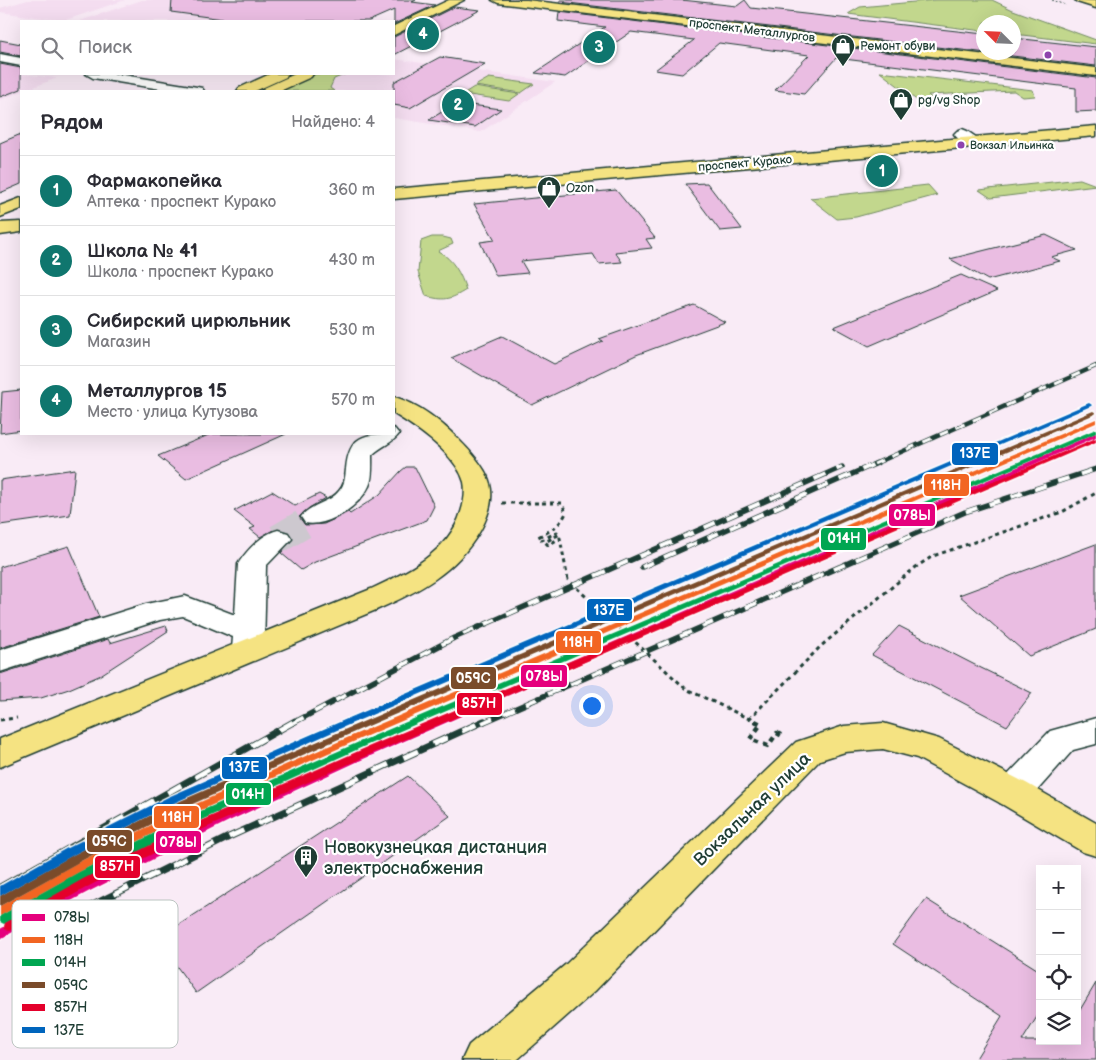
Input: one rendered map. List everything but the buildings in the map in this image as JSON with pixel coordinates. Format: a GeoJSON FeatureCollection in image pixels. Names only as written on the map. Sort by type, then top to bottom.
{"type":"FeatureCollection","features":[{"type":"Feature","properties":{"kind":"main road"},"geometry":{"type":"LineString","coordinates":[[394,20],[437,0]]}},
{"type":"Feature","properties":{"kind":"main road"},"geometry":{"type":"LineString","coordinates":[[395,31],[458,0]]}},
{"type":"Feature","properties":{"kind":"main road","name":"проспект Металлургов"},"geometry":{"type":"LineString","coordinates":[[498,0],[1096,72]]}},
{"type":"Feature","properties":{"kind":"main road","name":"проспект Металлургов"},"geometry":{"type":"LineString","coordinates":[[542,0],[976,51]]}},
{"type":"Feature","properties":{"kind":"main road"},"geometry":{"type":"LineString","coordinates":[[1080,0],[1096,5]]}},
{"type":"Feature","properties":{"kind":"main road","name":"проспект Металлургов"},"geometry":{"type":"LineString","coordinates":[[1021,57],[1096,66]]}},
{"type":"Feature","properties":{"kind":"main road"},"geometry":{"type":"LineString","coordinates":[[246,90],[279,75]]}},
{"type":"Feature","properties":{"kind":"main road"},"geometry":{"type":"LineString","coordinates":[[271,90],[304,75]]}},
{"type":"Feature","properties":{"kind":"main road","name":"проспект Курако"},"geometry":{"type":"LineString","coordinates":[[395,194],[969,138],[1096,123]]}},
{"type":"Feature","properties":{"kind":"main road","name":"проспект Курако"},"geometry":{"type":"LineString","coordinates":[[395,182],[969,138],[1096,131]]}},
{"type":"Feature","properties":{"kind":"main road"},"geometry":{"type":"LineString","coordinates":[[0,214],[20,204]]}},
{"type":"Feature","properties":{"kind":"main road"},"geometry":{"type":"LineString","coordinates":[[0,214],[20,214]]}},
{"type":"Feature","properties":{"kind":"main road"},"geometry":{"type":"LineString","coordinates":[[0,229],[20,227]]}},
{"type":"Feature","properties":{"kind":"main road"},"geometry":{"type":"LineString","coordinates":[[0,754],[248,642],[416,579],[441,561],[464,538],[477,503],[477,482],[462,457],[444,436],[401,417]]}},
{"type":"Feature","properties":{"kind":"main road"},"geometry":{"type":"LineString","coordinates":[[0,738],[57,727]]}},
{"type":"Feature","properties":{"kind":"main road","name":"Вокзальная улица"},"geometry":{"type":"LineString","coordinates":[[484,1060],[580,978],[808,751],[844,738],[883,736],[927,748],[1013,793],[1096,841]]}},
{"type":"Feature","properties":{"kind":"street"},"geometry":{"type":"LineString","coordinates":[[0,58],[20,62]]}},
{"type":"Feature","properties":{"kind":"street"},"geometry":{"type":"LineString","coordinates":[[99,75],[192,90]]}},
{"type":"Feature","properties":{"kind":"street"},"geometry":{"type":"LineString","coordinates":[[315,517],[347,499],[357,485],[360,453],[370,443],[385,435]]}},
{"type":"Feature","properties":{"kind":"street"},"geometry":{"type":"LineString","coordinates":[[0,661],[157,611],[185,606],[248,642],[252,564],[278,539]]}},
{"type":"Feature","properties":{"kind":"street"},"geometry":{"type":"LineString","coordinates":[[1013,793],[1062,740],[1096,731]]}},
{"type":"Feature","properties":{"kind":"path"},"geometry":{"type":"LineString","coordinates":[[749,719],[821,646],[916,567],[940,554],[1062,512],[1096,493]]}},
{"type":"Feature","properties":{"kind":"path"},"geometry":{"type":"LineString","coordinates":[[477,503],[562,503],[566,513],[563,521],[558,527],[538,537],[542,540],[557,532],[560,534],[545,542],[548,545],[560,538],[568,580],[686,689],[761,724],[750,738],[768,746],[777,733]]}},
{"type":"Feature","properties":{"kind":"shaded area"},"geometry":{"type":"Polygon","coordinates":[[[28,0],[125,0],[66,20],[0,12],[0,8],[28,0]]]}},
{"type":"Feature","properties":{"kind":"shaded area"},"geometry":{"type":"Polygon","coordinates":[[[142,0],[210,0],[254,6],[218,20],[83,20],[142,0]]]}},
{"type":"Feature","properties":{"kind":"shaded area"},"geometry":{"type":"Polygon","coordinates":[[[395,59],[555,82],[481,132],[395,118],[395,90],[282,90],[314,75],[395,75],[395,59]]]}},
{"type":"Feature","properties":{"kind":"shaded area"},"geometry":{"type":"Polygon","coordinates":[[[0,68],[20,72],[20,75],[57,78],[26,90],[20,90],[20,92],[0,100],[0,68]]]}},
{"type":"Feature","properties":{"kind":"green space"},"geometry":{"type":"Polygon","coordinates":[[[936,0],[992,0],[1013,10],[1096,40],[1096,44],[1021,35],[1021,15],[976,15],[976,30],[848,14],[860,7],[936,0]]]}},
{"type":"Feature","properties":{"kind":"green space"},"geometry":{"type":"Polygon","coordinates":[[[880,72],[1033,90],[1035,96],[1023,97],[1014,91],[928,95],[935,101],[919,102],[880,72]]]}},
{"type":"Feature","properties":{"kind":"green space"},"geometry":{"type":"Polygon","coordinates":[[[314,75],[344,75],[334,79],[330,88],[333,90],[282,90],[314,75]]]}},
{"type":"Feature","properties":{"kind":"green space"},"geometry":{"type":"Polygon","coordinates":[[[489,78],[534,84],[521,93],[475,86],[489,78]]]}},
{"type":"Feature","properties":{"kind":"green space"},"geometry":{"type":"Polygon","coordinates":[[[474,87],[519,94],[509,101],[463,94],[474,87]]]}},
{"type":"Feature","properties":{"kind":"green space"},"geometry":{"type":"Polygon","coordinates":[[[1080,179],[1096,185],[991,198],[979,190],[1080,179]]]}},
{"type":"Feature","properties":{"kind":"green space"},"geometry":{"type":"Polygon","coordinates":[[[928,185],[937,195],[856,217],[837,219],[810,198],[928,185]]]}},
{"type":"Feature","properties":{"kind":"green space"},"geometry":{"type":"Polygon","coordinates":[[[432,237],[451,239],[453,244],[438,251],[456,267],[466,290],[451,298],[438,299],[426,296],[418,272],[421,241],[432,237]]]}},
{"type":"Feature","properties":{"kind":"tunnel"},"geometry":{"type":"LineString","coordinates":[[278,539],[315,517]]}},
{"type":"Feature","properties":{"kind":"railway"},"geometry":{"type":"LineString","coordinates":[[874,464],[1096,366]]}},
{"type":"Feature","properties":{"kind":"railway"},"geometry":{"type":"LineString","coordinates":[[642,567],[877,463]]}},
{"type":"Feature","properties":{"kind":"railway"},"geometry":{"type":"LineString","coordinates":[[293,723],[454,638],[842,467]]}},
{"type":"Feature","properties":{"kind":"railway"},"geometry":{"type":"LineString","coordinates":[[482,723],[965,512],[1096,469]]}},
{"type":"Feature","properties":{"kind":"railway"},"geometry":{"type":"LineString","coordinates":[[0,887],[295,721]]}},
{"type":"Feature","properties":{"kind":"railway"},"geometry":{"type":"LineString","coordinates":[[103,900],[229,837],[484,721]]}},
{"type":"Feature","properties":{"kind":"transit line","name":"137Е"},"geometry":{"type":"LineString","coordinates":[[0,891],[71,851],[171,800],[352,720],[1089,405]]}},
{"type":"Feature","properties":{"kind":"transit line","name":"059С"},"geometry":{"type":"LineString","coordinates":[[0,901],[75,859],[174,808],[356,728],[1093,413]]}},
{"type":"Feature","properties":{"kind":"transit line","name":"118Н"},"geometry":{"type":"LineString","coordinates":[[20,900],[178,816],[359,736],[1096,421]]}},
{"type":"Feature","properties":{"kind":"transit line","name":"014Н"},"geometry":{"type":"LineString","coordinates":[[38,900],[182,824],[362,744],[1096,431]]}},
{"type":"Feature","properties":{"kind":"transit line","name":"078Ы"},"geometry":{"type":"LineString","coordinates":[[63,900],[226,818],[356,758],[1096,435]]}},
{"type":"Feature","properties":{"kind":"transit line","name":"857Н"},"geometry":{"type":"LineString","coordinates":[[55,900],[186,832],[366,752],[1096,440]]}},
{"type":"Feature","properties":{"kind":"transit line","name":"118Н"},"geometry":{"type":"LineString","coordinates":[[0,911],[12,904]]}},
{"type":"Feature","properties":{"kind":"transit line","name":"014Н"},"geometry":{"type":"LineString","coordinates":[[4,919],[12,915]]}},
{"type":"Feature","properties":{"kind":"transit line","name":"078Ы"},"geometry":{"type":"LineString","coordinates":[[0,934],[12,928]]}},
{"type":"Feature","properties":{"kind":"place","name":"Металлургов 15"},"geometry":{"type":"Point","coordinates":[423,34]}},
{"type":"Feature","properties":{"kind":"place","name":"Сибирский цирюльник"},"geometry":{"type":"Point","coordinates":[599,47]}},
{"type":"Feature","properties":{"kind":"place","name":"Ремонт обуви"},"geometry":{"type":"Point","coordinates":[843,67]}},
{"type":"Feature","properties":{"kind":"place","name":"Школа № 41"},"geometry":{"type":"Point","coordinates":[458,105]}},
{"type":"Feature","properties":{"kind":"place","name":"pg/vg Shop"},"geometry":{"type":"Point","coordinates":[901,121]}},
{"type":"Feature","properties":{"kind":"place","name":"Вокзал Ильинка"},"geometry":{"type":"Point","coordinates":[961,145]}},
{"type":"Feature","properties":{"kind":"place","name":"Фармакопейка"},"geometry":{"type":"Point","coordinates":[882,171]}},
{"type":"Feature","properties":{"kind":"place","name":"Ozon"},"geometry":{"type":"Point","coordinates":[549,209]}},
{"type":"Feature","properties":{"kind":"place","name":"Новокузнецкая дистанция электроснабжения"},"geometry":{"type":"Point","coordinates":[306,878]}}]}
